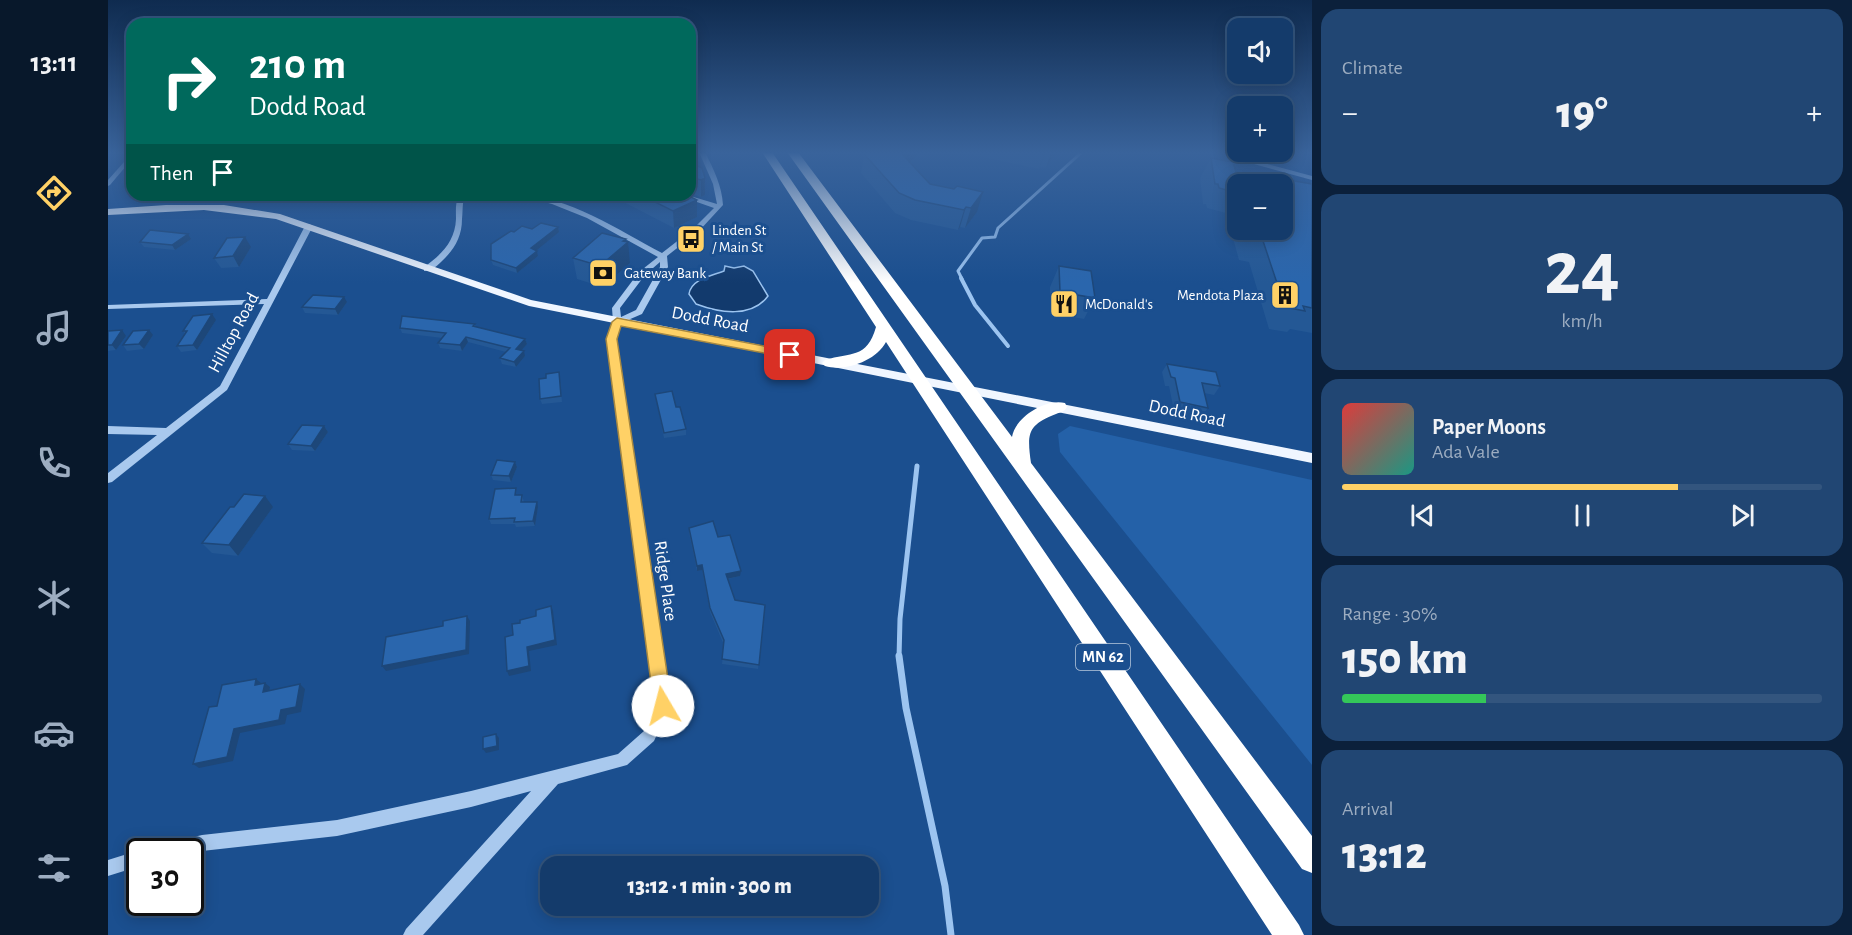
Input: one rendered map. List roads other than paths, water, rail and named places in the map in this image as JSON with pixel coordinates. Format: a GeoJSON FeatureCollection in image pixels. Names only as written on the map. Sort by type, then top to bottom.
{"type":"FeatureCollection","features":[{"type":"Feature","properties":{"kind":"highway","name":"MN 62"},"geometry":{"type":"LineString","coordinates":[[796,196],[1289,935]]}},
{"type":"Feature","properties":{"kind":"highway","name":"MN 62"},"geometry":{"type":"LineString","coordinates":[[824,196],[1312,859]]}},
{"type":"Feature","properties":{"kind":"highway"},"geometry":{"type":"LineString","coordinates":[[830,363],[856,359],[874,350],[882,342],[884,328]]}},
{"type":"Feature","properties":{"kind":"highway"},"geometry":{"type":"LineString","coordinates":[[1023,467],[1018,439],[1021,430],[1034,417],[1059,407]]}},
{"type":"Feature","properties":{"kind":"main road","name":"Dodd Road"},"geometry":{"type":"LineString","coordinates":[[108,212],[153,208],[213,207],[263,213],[309,226],[529,303],[1312,458]]}},
{"type":"Feature","properties":{"kind":"street"},"geometry":{"type":"LineString","coordinates":[[696,200],[718,207],[720,196]]}},
{"type":"Feature","properties":{"kind":"street"},"geometry":{"type":"LineString","coordinates":[[427,269],[441,260],[454,244],[459,230],[459,201]]}},
{"type":"Feature","properties":{"kind":"street"},"geometry":{"type":"LineString","coordinates":[[546,201],[589,217],[664,257],[664,267],[639,312],[617,322]]}},
{"type":"Feature","properties":{"kind":"street","name":"Ridge Place"},"geometry":{"type":"LineString","coordinates":[[204,843],[337,828],[471,799],[622,760],[649,736],[663,706],[612,339],[617,322],[616,308],[651,265],[698,230],[718,207]]}},
{"type":"Feature","properties":{"kind":"street","name":"Hilltop Road"},"geometry":{"type":"LineString","coordinates":[[108,479],[224,388],[309,226]]}},
{"type":"Feature","properties":{"kind":"street"},"geometry":{"type":"LineString","coordinates":[[108,307],[270,301]]}},
{"type":"Feature","properties":{"kind":"street"},"geometry":{"type":"LineString","coordinates":[[108,430],[167,432]]}},
{"type":"Feature","properties":{"kind":"street"},"geometry":{"type":"LineString","coordinates":[[412,935],[553,778]]}},
{"type":"Feature","properties":{"kind":"street"},"geometry":{"type":"LineString","coordinates":[[108,868],[126,862]]}},
{"type":"Feature","properties":{"kind":"waterway"},"geometry":{"type":"LineString","coordinates":[[962,279],[958,271],[982,238],[995,237],[998,228],[1034,196]]}},
{"type":"Feature","properties":{"kind":"waterway"},"geometry":{"type":"LineString","coordinates":[[961,278],[975,305],[1008,346]]}},
{"type":"Feature","properties":{"kind":"waterway"},"geometry":{"type":"LineString","coordinates":[[899,656],[900,619],[917,466]]}},
{"type":"Feature","properties":{"kind":"waterway"},"geometry":{"type":"LineString","coordinates":[[899,656],[906,708],[945,886],[951,935]]}},
{"type":"Feature","properties":{"kind":"place","name":"Linden St / Main St"},"geometry":{"type":"Point","coordinates":[691,239]}},
{"type":"Feature","properties":{"kind":"place","name":"Gateway Bank"},"geometry":{"type":"Point","coordinates":[603,273]}},
{"type":"Feature","properties":{"kind":"place","name":"Mendota Plaza"},"geometry":{"type":"Point","coordinates":[1285,295]}},
{"type":"Feature","properties":{"kind":"place","name":"McDonald's"},"geometry":{"type":"Point","coordinates":[1064,304]}}]}
